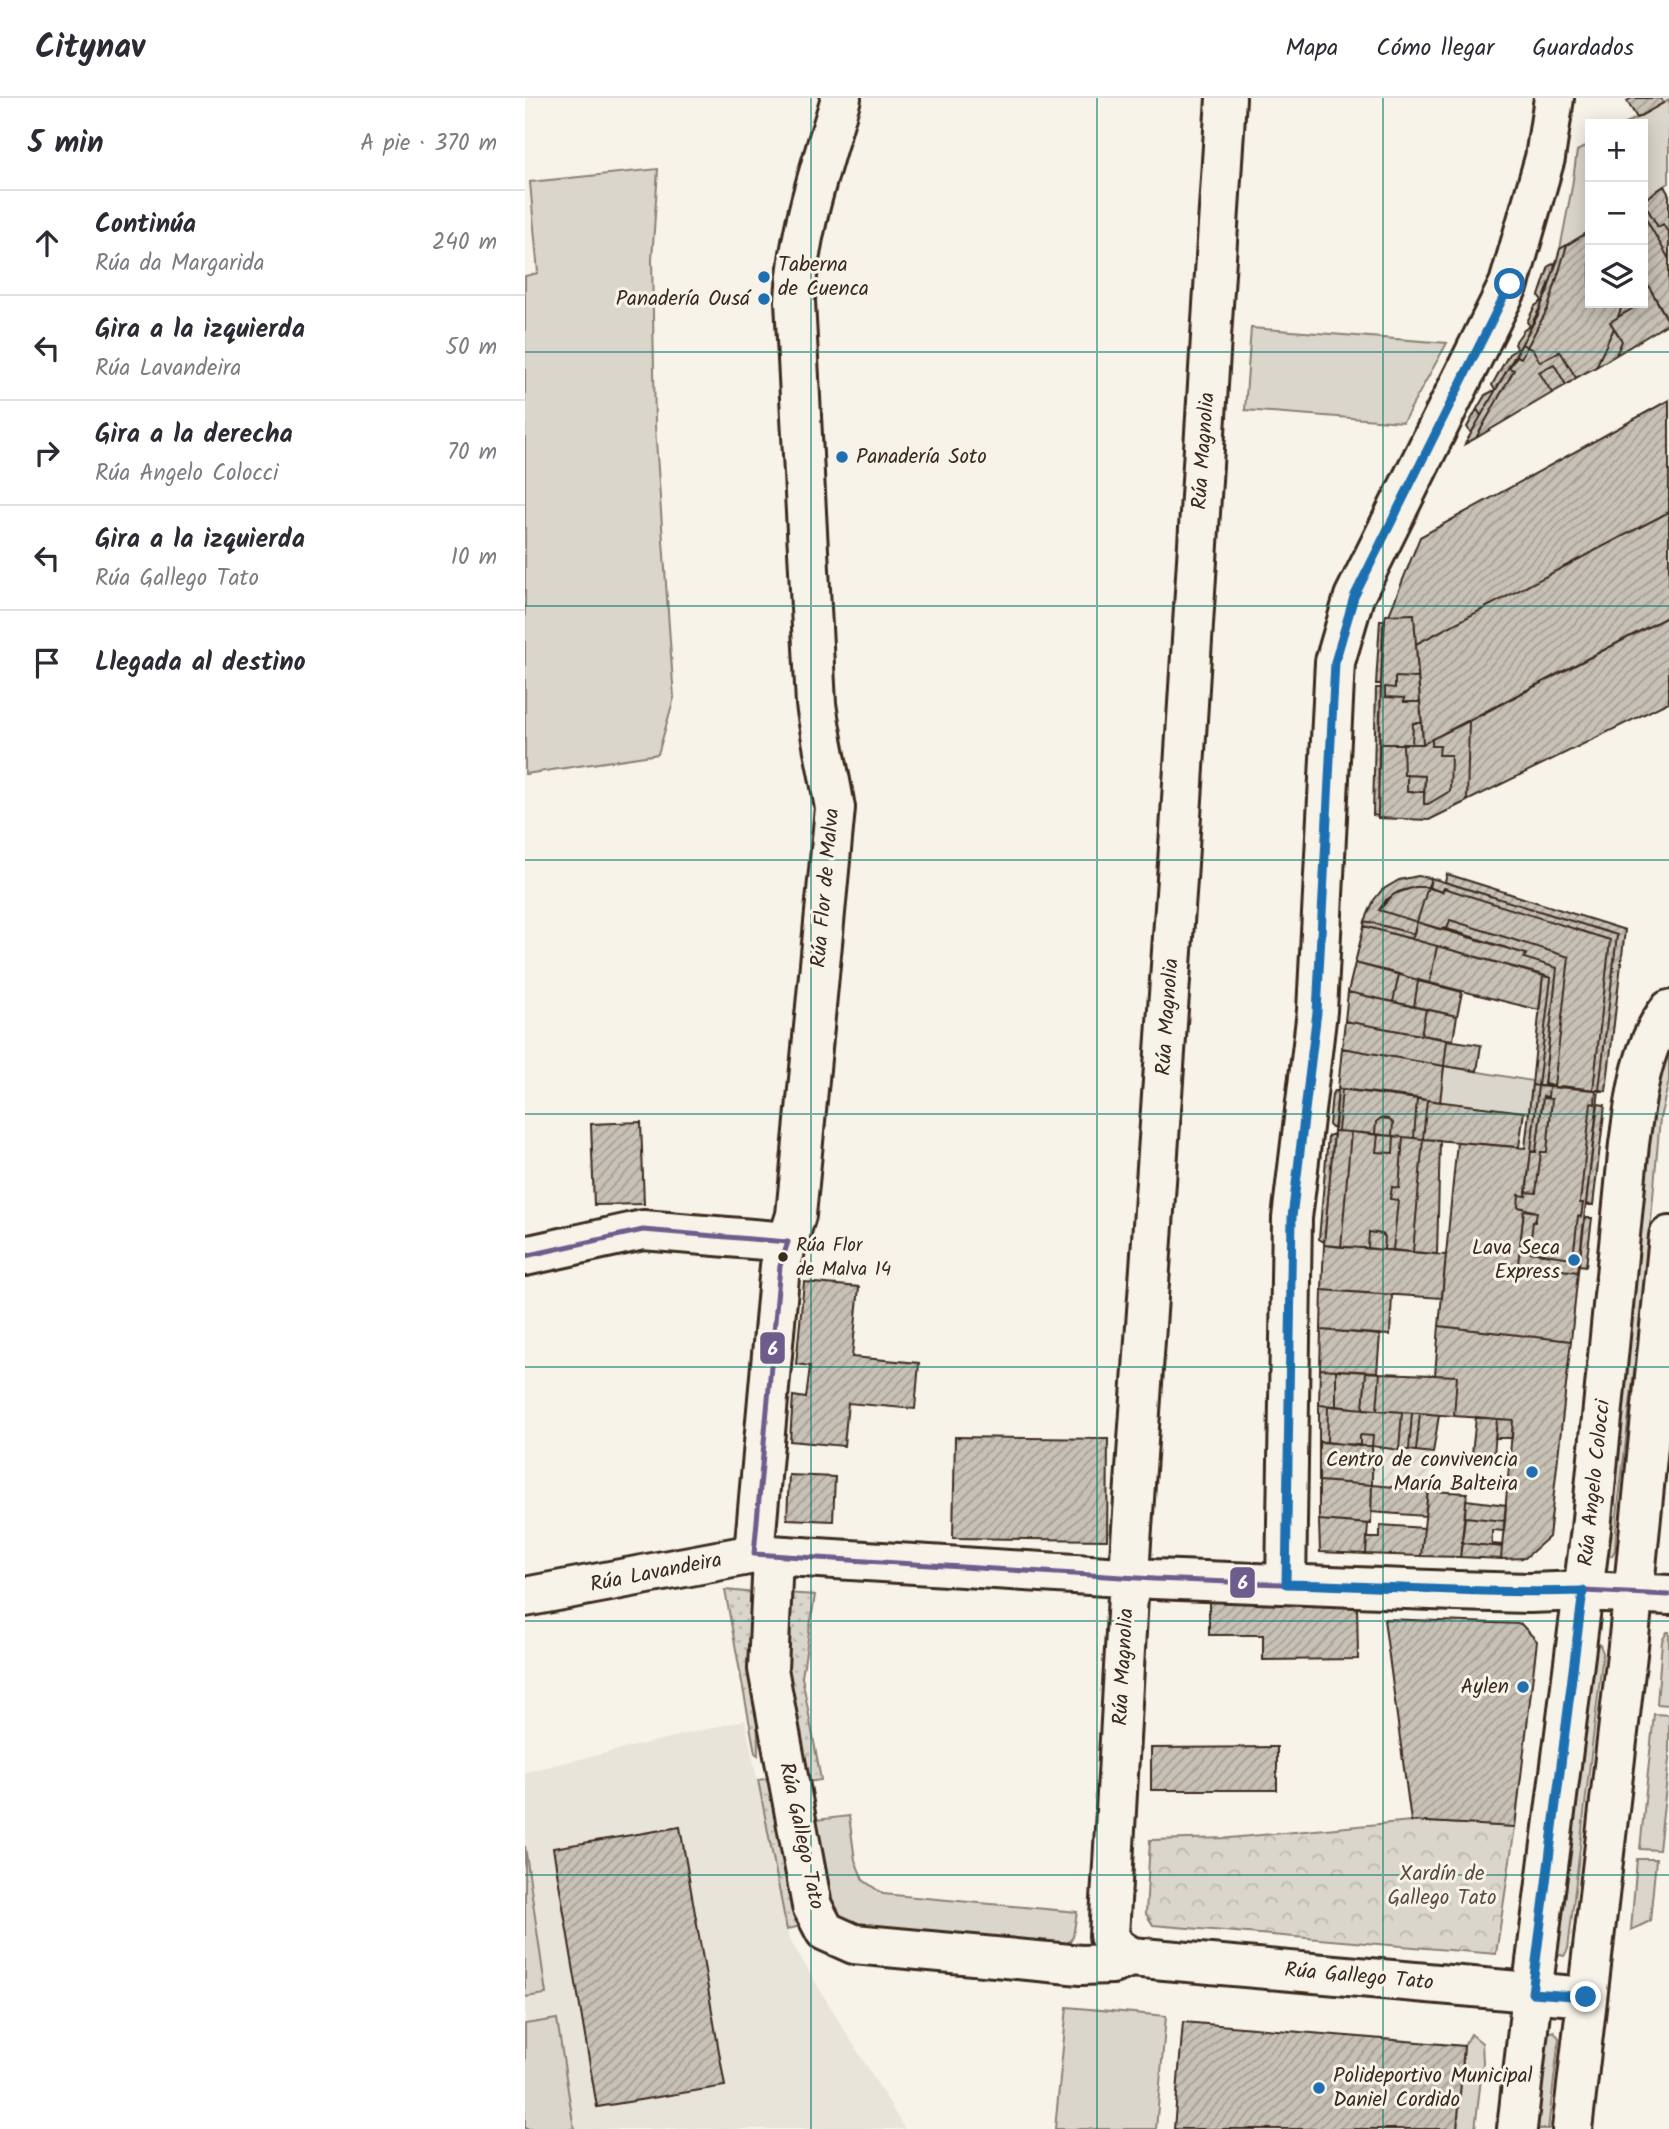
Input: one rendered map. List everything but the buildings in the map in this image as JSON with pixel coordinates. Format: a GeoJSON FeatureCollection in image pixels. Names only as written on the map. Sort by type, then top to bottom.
{"type":"FeatureCollection","features":[{"type":"Feature","properties":{"kind":"street","name":"Rúa Flor de Malva"},"geometry":{"type":"LineString","coordinates":[[764,1555],[780,1266],[796,1215],[835,808],[816,704],[797,365],[796,279],[808,212],[841,98]]}},
{"type":"Feature","properties":{"kind":"street","name":"Rúa Magnolia"},"geometry":{"type":"LineString","coordinates":[[1120,1947],[1130,1577],[1226,98]]}},
{"type":"Feature","properties":{"kind":"street"},"geometry":{"type":"LineString","coordinates":[[1286,1584],[1292,1217],[1317,1012],[1335,662],[1354,597],[1510,284],[1545,158],[1554,98]]}},
{"type":"Feature","properties":{"kind":"street","name":"Rúa Angelo Colocci"},"geometry":{"type":"LineString","coordinates":[[1517,2129],[1583,1591],[1627,1157],[1638,1080],[1660,1021],[1669,1010]]}},
{"type":"Feature","properties":{"kind":"street"},"geometry":{"type":"LineString","coordinates":[[525,1256],[643,1230],[788,1242]]}},
{"type":"Feature","properties":{"kind":"street"},"geometry":{"type":"LineString","coordinates":[[1572,2129],[1586,1997],[1651,1594],[1669,1237]]}},
{"type":"Feature","properties":{"kind":"street","name":"Rúa Lavandeira"},"geometry":{"type":"LineString","coordinates":[[525,1597],[764,1555],[1286,1584],[1528,1593],[1583,1591],[1651,1594]]}},
{"type":"Feature","properties":{"kind":"street","name":"Rúa Gallego Tato"},"geometry":{"type":"LineString","coordinates":[[764,1555],[768,1669],[812,1906],[825,1931],[855,1944],[1081,1965],[1112,1964],[1120,1947],[1586,1997]]}},
{"type":"Feature","properties":{"kind":"shaded area"},"geometry":{"type":"Polygon","coordinates":[[[1319,1442],[1433,1453],[1428,1490],[1319,1481],[1319,1442]]]}},
{"type":"Feature","properties":{"kind":"shaded area"},"geometry":{"type":"Polygon","coordinates":[[[745,1720],[789,1939],[905,2129],[525,2129],[525,1772],[745,1720]]]}},
{"type":"Feature","properties":{"kind":"green space"},"geometry":{"type":"Polygon","coordinates":[[[1669,100],[1669,183],[1648,196],[1648,119],[1634,119],[1669,100]]]}},
{"type":"Feature","properties":{"kind":"green space"},"geometry":{"type":"Polygon","coordinates":[[[1585,147],[1585,234],[1560,249],[1572,187],[1577,151],[1585,147]]]}},
{"type":"Feature","properties":{"kind":"green space"},"geometry":{"type":"Polygon","coordinates":[[[658,169],[652,260],[655,426],[674,698],[658,754],[525,774],[525,276],[538,273],[530,182],[658,169]]]}},
{"type":"Feature","properties":{"kind":"green space"},"geometry":{"type":"Polygon","coordinates":[[[1251,328],[1447,343],[1403,422],[1245,410],[1251,328]]]}},
{"type":"Feature","properties":{"kind":"green space"},"geometry":{"type":"Polygon","coordinates":[[[1669,1047],[1669,1081],[1660,1118],[1649,1243],[1615,1550],[1612,1556],[1607,1554],[1652,1101],[1662,1061],[1669,1047]]]}},
{"type":"Feature","properties":{"kind":"green space"},"geometry":{"type":"Polygon","coordinates":[[[1444,1066],[1532,1081],[1529,1113],[1440,1102],[1444,1066]]]}},
{"type":"Feature","properties":{"kind":"green space"},"geometry":{"type":"Polygon","coordinates":[[[725,1590],[756,1593],[758,1755],[755,1753],[725,1590]]]}},
{"type":"Feature","properties":{"kind":"green space"},"geometry":{"type":"Polygon","coordinates":[[[785,1593],[815,1595],[802,1677],[821,1780],[800,1783],[786,1693],[785,1593]]]}},
{"type":"Feature","properties":{"kind":"green space"},"geometry":{"type":"Polygon","coordinates":[[[1667,1632],[1669,1705],[1657,1704],[1662,1641],[1667,1632]]]}},
{"type":"Feature","properties":{"kind":"green space"},"geometry":{"type":"Polygon","coordinates":[[[1600,1645],[1603,1653],[1568,1949],[1564,1956],[1557,1954],[1557,1944],[1593,1646],[1600,1645]]]}},
{"type":"Feature","properties":{"kind":"green space"},"geometry":{"type":"Polygon","coordinates":[[[1654,1714],[1669,1715],[1669,1759],[1659,1850],[1640,1849],[1654,1714]]]}},
{"type":"Feature","properties":{"kind":"green space"},"geometry":{"type":"Polygon","coordinates":[[[778,1777],[802,1925],[787,1930],[758,1780],[778,1777]]]}},
{"type":"Feature","properties":{"kind":"green space"},"geometry":{"type":"Polygon","coordinates":[[[849,1816],[855,1860],[863,1880],[883,1894],[1077,1912],[1073,1937],[1064,1948],[842,1925],[823,1901],[807,1821],[849,1816]]]}},
{"type":"Feature","properties":{"kind":"green space","name":"Xardín de Gallego Tato"},"geometry":{"type":"Polygon","coordinates":[[[1411,1821],[1515,1827],[1496,1954],[1153,1925],[1146,1914],[1150,1840],[1229,1838],[1411,1821]]]}},
{"type":"Feature","properties":{"kind":"green space"},"geometry":{"type":"Polygon","coordinates":[[[525,1846],[546,1994],[525,1997],[525,1846]]]}},
{"type":"Feature","properties":{"kind":"green space"},"geometry":{"type":"Polygon","coordinates":[[[1637,1859],[1656,1859],[1650,1921],[1631,1930],[1637,1859]]]}},
{"type":"Feature","properties":{"kind":"green space"},"geometry":{"type":"Polygon","coordinates":[[[1067,2007],[1166,2016],[1156,2129],[1055,2129],[1067,2007]]]}},
{"type":"Feature","properties":{"kind":"green space"},"geometry":{"type":"Polygon","coordinates":[[[557,2019],[574,2129],[525,2129],[525,2024],[557,2019]]]}},
{"type":"Feature","properties":{"kind":"green space"},"geometry":{"type":"Polygon","coordinates":[[[1554,2031],[1559,2038],[1548,2129],[1533,2129],[1545,2034],[1554,2031]]]}},
{"type":"Feature","properties":{"kind":"green space"},"geometry":{"type":"Polygon","coordinates":[[[1471,2034],[1482,2043],[1483,2062],[1475,2129],[1457,2129],[1464,2046],[1471,2034]]]}},
{"type":"Feature","properties":{"kind":"transit line","name":"6"},"geometry":{"type":"LineString","coordinates":[[525,1256],[643,1230],[788,1242],[780,1266],[754,1554],[1154,1579],[1456,1591],[1583,1591],[1669,1595]]}},
{"type":"Feature","properties":{"kind":"place","name":"Taberna de Cuenca"},"geometry":{"type":"Point","coordinates":[764,277]}},
{"type":"Feature","properties":{"kind":"place","name":"Panadería Ousá"},"geometry":{"type":"Point","coordinates":[764,299]}},
{"type":"Feature","properties":{"kind":"place","name":"Panadería Soto"},"geometry":{"type":"Point","coordinates":[842,457]}},
{"type":"Feature","properties":{"kind":"place","name":"Rúa Flor de Malva 14"},"geometry":{"type":"Point","coordinates":[783,1257]}},
{"type":"Feature","properties":{"kind":"place","name":"Lava Seca Express"},"geometry":{"type":"Point","coordinates":[1574,1260]}},
{"type":"Feature","properties":{"kind":"place","name":"Centro de convivencia María Balteira"},"geometry":{"type":"Point","coordinates":[1532,1472]}},
{"type":"Feature","properties":{"kind":"place","name":"Aylen"},"geometry":{"type":"Point","coordinates":[1523,1687]}},
{"type":"Feature","properties":{"kind":"place","name":"Polideportivo Municipal Daniel Cordido"},"geometry":{"type":"Point","coordinates":[1319,2088]}},
{"type":"Feature","properties":{"kind":"route"},"geometry":{"type":"LineString","coordinates":[[1510,284],[1354,597],[1335,662],[1317,1012],[1292,1217],[1286,1584],[1528,1593],[1583,1591],[1532,1993],[1586,1997]]}}]}
